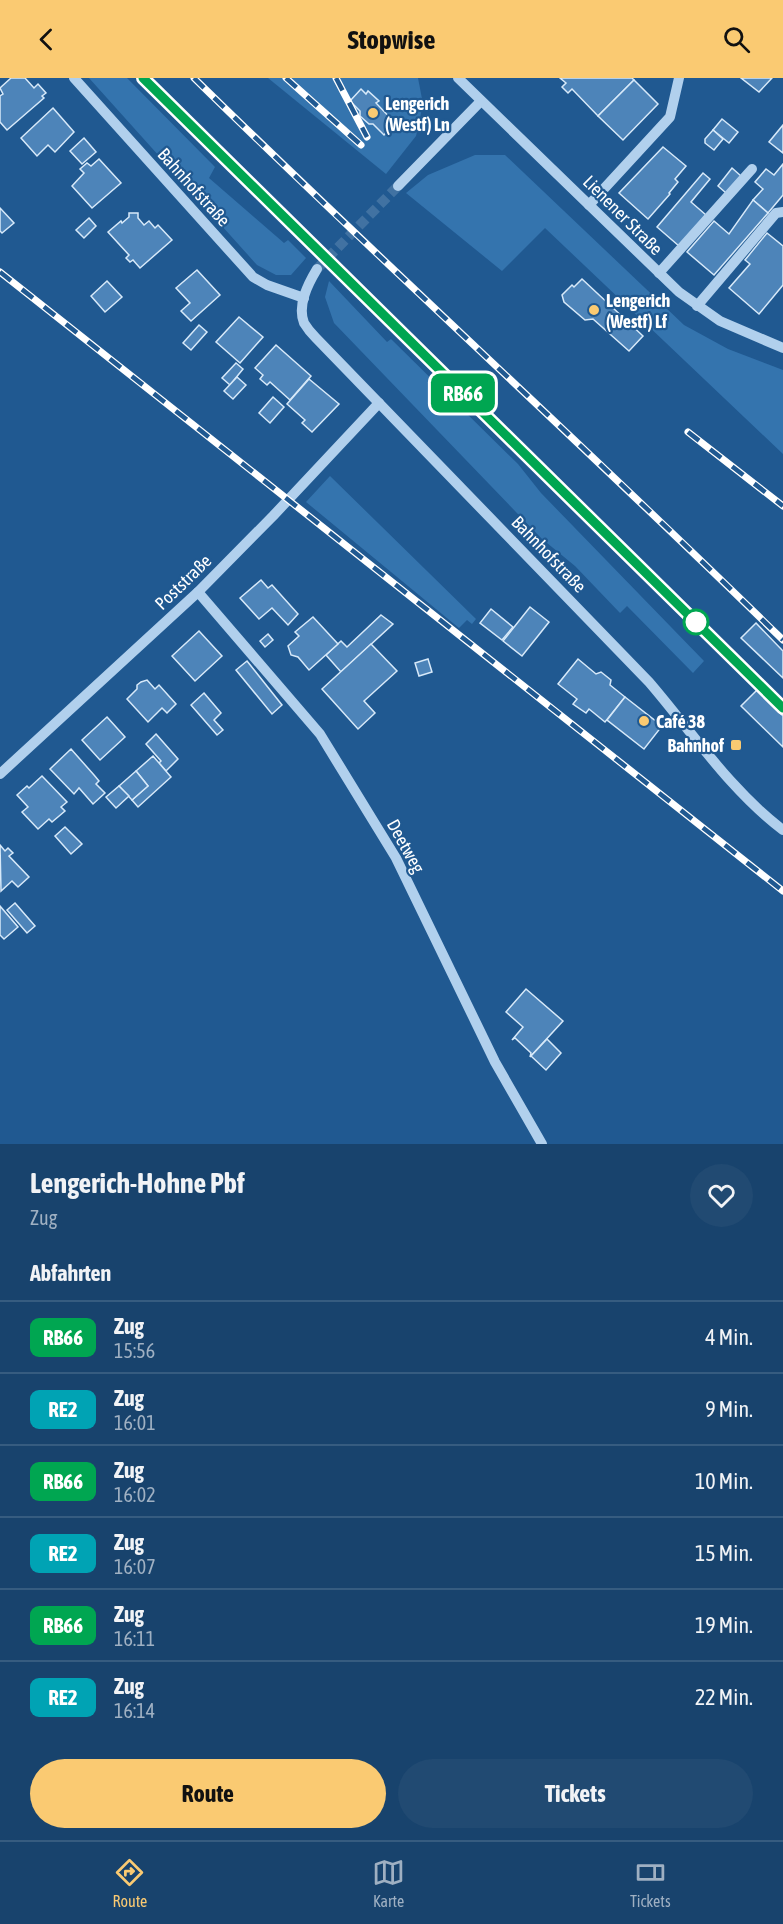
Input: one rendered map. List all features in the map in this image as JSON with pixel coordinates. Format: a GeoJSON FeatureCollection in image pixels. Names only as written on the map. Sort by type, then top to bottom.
{"type":"FeatureCollection","features":[{"type":"Feature","properties":{"kind":"street","name":"Bahnhofstraße"},"geometry":{"type":"LineString","coordinates":[[74,78],[253,277],[267,285],[304,298]]}},
{"type":"Feature","properties":{"kind":"street","name":"Lienener Straße"},"geometry":{"type":"LineString","coordinates":[[458,78],[659,273],[697,306],[744,333],[783,348]]}},
{"type":"Feature","properties":{"kind":"street"},"geometry":{"type":"LineString","coordinates":[[589,205],[670,117],[679,78]]}},
{"type":"Feature","properties":{"kind":"street"},"geometry":{"type":"LineString","coordinates":[[398,186],[481,101]]}},
{"type":"Feature","properties":{"kind":"street"},"geometry":{"type":"LineString","coordinates":[[659,273],[752,169]]}},
{"type":"Feature","properties":{"kind":"street"},"geometry":{"type":"LineString","coordinates":[[697,306],[776,213],[783,212]]}},
{"type":"Feature","properties":{"kind":"street","name":"Bahnhofstraße"},"geometry":{"type":"LineString","coordinates":[[317,268],[308,284],[302,311],[304,323],[316,338],[649,682],[702,749],[751,801],[783,830]]}},
{"type":"Feature","properties":{"kind":"street","name":"Poststraße"},"geometry":{"type":"LineString","coordinates":[[0,774],[198,592],[281,508],[379,403]]}},
{"type":"Feature","properties":{"kind":"street","name":"Deetweg"},"geometry":{"type":"LineString","coordinates":[[198,592],[320,734],[396,858],[495,1062],[542,1144]]}},
{"type":"Feature","properties":{"kind":"shaded area"},"geometry":{"type":"Polygon","coordinates":[[[89,78],[127,78],[215,167],[209,178],[284,243],[288,240],[306,258],[291,275],[276,275],[257,265],[89,78]]]}},
{"type":"Feature","properties":{"kind":"shaded area"},"geometry":{"type":"Polygon","coordinates":[[[268,78],[418,78],[423,104],[416,136],[386,174],[268,78]]]}},
{"type":"Feature","properties":{"kind":"shaded area"},"geometry":{"type":"Polygon","coordinates":[[[475,155],[505,155],[684,325],[728,349],[783,370],[783,454],[545,228],[502,271],[406,193],[428,175],[475,155]]]}},
{"type":"Feature","properties":{"kind":"shaded area"},"geometry":{"type":"Polygon","coordinates":[[[329,281],[387,342],[391,339],[518,464],[541,493],[704,661],[693,673],[627,606],[620,613],[575,566],[541,538],[334,323],[325,297],[329,281]]]}},
{"type":"Feature","properties":{"kind":"shaded area"},"geometry":{"type":"Polygon","coordinates":[[[330,476],[476,619],[472,624],[467,620],[459,628],[306,502],[330,476]]]}},
{"type":"Feature","properties":{"kind":"building"},"geometry":{"type":"Polygon","coordinates":[[[11,78],[25,78],[34,88],[38,84],[46,93],[42,96],[44,98],[7,130],[0,122],[0,96],[3,94],[0,88],[11,78]]]}},
{"type":"Feature","properties":{"kind":"building"},"geometry":{"type":"Polygon","coordinates":[[[560,78],[632,78],[634,80],[598,116],[572,89],[568,93],[562,87],[566,83],[560,78]]]}},
{"type":"Feature","properties":{"kind":"building"},"geometry":{"type":"Polygon","coordinates":[[[741,78],[772,78],[759,92],[741,78]]]}},
{"type":"Feature","properties":{"kind":"building"},"geometry":{"type":"Polygon","coordinates":[[[634,80],[658,104],[623,140],[598,116],[634,80]]]}},
{"type":"Feature","properties":{"kind":"building","name":"Lengerich (Westf) Ln"},"geometry":{"type":"Polygon","coordinates":[[[361,89],[366,94],[368,91],[379,101],[376,103],[395,123],[384,135],[360,116],[360,111],[350,101],[361,89]]]}},
{"type":"Feature","properties":{"kind":"building"},"geometry":{"type":"Polygon","coordinates":[[[53,108],[74,132],[55,152],[48,145],[37,156],[21,138],[53,108]]]}},
{"type":"Feature","properties":{"kind":"building"},"geometry":{"type":"Polygon","coordinates":[[[722,119],[738,132],[729,143],[713,130],[722,119]]]}},
{"type":"Feature","properties":{"kind":"building"},"geometry":{"type":"Polygon","coordinates":[[[783,125],[783,153],[769,142],[783,125]]]}},
{"type":"Feature","properties":{"kind":"building"},"geometry":{"type":"Polygon","coordinates":[[[713,130],[723,139],[714,150],[705,143],[705,139],[713,130]]]}},
{"type":"Feature","properties":{"kind":"building"},"geometry":{"type":"Polygon","coordinates":[[[84,138],[96,152],[82,164],[70,151],[84,138]]]}},
{"type":"Feature","properties":{"kind":"building"},"geometry":{"type":"Polygon","coordinates":[[[663,147],[686,166],[675,179],[678,182],[670,194],[648,219],[619,193],[663,147]]]}},
{"type":"Feature","properties":{"kind":"building"},"geometry":{"type":"Polygon","coordinates":[[[99,159],[121,183],[92,208],[72,186],[84,173],[80,169],[87,163],[91,166],[99,159]]]}},
{"type":"Feature","properties":{"kind":"building"},"geometry":{"type":"Polygon","coordinates":[[[783,164],[783,195],[768,213],[753,200],[763,189],[755,182],[766,169],[774,175],[783,164]]]}},
{"type":"Feature","properties":{"kind":"building"},"geometry":{"type":"Polygon","coordinates":[[[732,168],[741,176],[726,193],[718,186],[732,168]]]}},
{"type":"Feature","properties":{"kind":"building"},"geometry":{"type":"Polygon","coordinates":[[[703,173],[710,179],[691,202],[706,215],[679,246],[657,227],[703,173]]]}},
{"type":"Feature","properties":{"kind":"building"},"geometry":{"type":"Polygon","coordinates":[[[753,200],[768,213],[714,275],[687,252],[714,221],[729,234],[753,200]]]}},
{"type":"Feature","properties":{"kind":"building"},"geometry":{"type":"Polygon","coordinates":[[[0,208],[14,223],[2,233],[0,231],[0,208]]]}},
{"type":"Feature","properties":{"kind":"building"},"geometry":{"type":"Polygon","coordinates":[[[129,213],[138,213],[138,218],[144,225],[149,221],[155,228],[158,225],[172,240],[140,268],[133,260],[130,262],[126,258],[129,255],[108,232],[129,217],[129,213]]]}},
{"type":"Feature","properties":{"kind":"building"},"geometry":{"type":"Polygon","coordinates":[[[89,218],[96,226],[84,238],[76,230],[89,218]]]}},
{"type":"Feature","properties":{"kind":"building"},"geometry":{"type":"Polygon","coordinates":[[[767,233],[783,246],[783,285],[759,314],[729,288],[750,264],[745,260],[767,233]]]}},
{"type":"Feature","properties":{"kind":"building"},"geometry":{"type":"Polygon","coordinates":[[[197,270],[220,295],[191,321],[181,311],[190,303],[176,288],[197,270]]]}},
{"type":"Feature","properties":{"kind":"building","name":"Lengerich (Westf) Lf"},"geometry":{"type":"Polygon","coordinates":[[[582,279],[643,336],[629,351],[593,319],[585,320],[564,302],[562,295],[582,279]]]}},
{"type":"Feature","properties":{"kind":"building"},"geometry":{"type":"Polygon","coordinates":[[[107,281],[122,297],[105,312],[91,296],[107,281]]]}},
{"type":"Feature","properties":{"kind":"building"},"geometry":{"type":"Polygon","coordinates":[[[239,317],[263,337],[240,363],[216,342],[239,317]]]}},
{"type":"Feature","properties":{"kind":"building"},"geometry":{"type":"Polygon","coordinates":[[[199,325],[207,332],[191,350],[183,343],[199,325]]]}},
{"type":"Feature","properties":{"kind":"building"},"geometry":{"type":"Polygon","coordinates":[[[276,345],[311,376],[290,400],[270,382],[267,385],[260,379],[263,375],[255,368],[276,345]]]}},
{"type":"Feature","properties":{"kind":"building"},"geometry":{"type":"Polygon","coordinates":[[[236,363],[243,369],[230,385],[222,378],[236,363]]]}},
{"type":"Feature","properties":{"kind":"building"},"geometry":{"type":"Polygon","coordinates":[[[237,377],[246,385],[233,399],[224,391],[237,377]]]}},
{"type":"Feature","properties":{"kind":"building"},"geometry":{"type":"Polygon","coordinates":[[[309,379],[339,404],[312,432],[302,423],[305,420],[287,404],[309,379]]]}},
{"type":"Feature","properties":{"kind":"building"},"geometry":{"type":"Polygon","coordinates":[[[273,397],[284,407],[270,423],[259,413],[273,397]]]}},
{"type":"Feature","properties":{"kind":"building"},"geometry":{"type":"Polygon","coordinates":[[[261,580],[268,588],[272,585],[298,614],[288,625],[272,608],[259,619],[240,598],[261,580]]]}},
{"type":"Feature","properties":{"kind":"building"},"geometry":{"type":"Polygon","coordinates":[[[530,607],[549,622],[522,656],[503,641],[530,607]]]}},
{"type":"Feature","properties":{"kind":"building"},"geometry":{"type":"Polygon","coordinates":[[[491,609],[513,627],[502,640],[480,623],[491,609]]]}},
{"type":"Feature","properties":{"kind":"building"},"geometry":{"type":"Polygon","coordinates":[[[381,615],[393,624],[341,672],[326,655],[341,641],[347,647],[381,615]]]}},
{"type":"Feature","properties":{"kind":"building"},"geometry":{"type":"Polygon","coordinates":[[[313,617],[338,644],[309,670],[298,657],[291,655],[288,646],[299,636],[295,632],[313,617]]]}},
{"type":"Feature","properties":{"kind":"building"},"geometry":{"type":"Polygon","coordinates":[[[756,623],[783,651],[783,678],[741,638],[756,623]]]}},
{"type":"Feature","properties":{"kind":"building"},"geometry":{"type":"Polygon","coordinates":[[[199,631],[222,656],[195,681],[172,656],[199,631]]]}},
{"type":"Feature","properties":{"kind":"building"},"geometry":{"type":"Polygon","coordinates":[[[268,634],[273,640],[265,647],[260,641],[268,634]]]}},
{"type":"Feature","properties":{"kind":"building"},"geometry":{"type":"Polygon","coordinates":[[[371,644],[397,671],[364,701],[375,713],[358,729],[322,689],[371,644]]]}},
{"type":"Feature","properties":{"kind":"building"},"geometry":{"type":"Polygon","coordinates":[[[428,659],[432,672],[419,676],[415,663],[428,659]]]}},
{"type":"Feature","properties":{"kind":"building"},"geometry":{"type":"Polygon","coordinates":[[[578,659],[596,674],[601,672],[611,680],[610,685],[625,697],[605,722],[589,709],[586,713],[573,704],[577,699],[558,684],[578,659]]]}},
{"type":"Feature","properties":{"kind":"building"},"geometry":{"type":"Polygon","coordinates":[[[247,661],[282,705],[272,714],[236,670],[247,661]]]}},
{"type":"Feature","properties":{"kind":"building"},"geometry":{"type":"Polygon","coordinates":[[[147,680],[155,689],[159,685],[176,704],[167,713],[162,708],[148,722],[127,699],[137,689],[137,685],[147,680]]]}},
{"type":"Feature","properties":{"kind":"building"},"geometry":{"type":"Polygon","coordinates":[[[757,690],[783,716],[783,747],[741,706],[757,690]]]}},
{"type":"Feature","properties":{"kind":"building"},"geometry":{"type":"Polygon","coordinates":[[[204,693],[221,713],[214,720],[223,730],[217,735],[191,705],[204,693]]]}},
{"type":"Feature","properties":{"kind":"building"},"geometry":{"type":"Polygon","coordinates":[[[625,697],[662,726],[644,749],[607,720],[625,697]]]}},
{"type":"Feature","properties":{"kind":"building"},"geometry":{"type":"Polygon","coordinates":[[[107,717],[125,737],[100,760],[82,740],[107,717]]]}},
{"type":"Feature","properties":{"kind":"building"},"geometry":{"type":"Polygon","coordinates":[[[156,734],[178,759],[166,771],[159,763],[161,761],[146,744],[156,734]]]}},
{"type":"Feature","properties":{"kind":"building"},"geometry":{"type":"Polygon","coordinates":[[[71,749],[99,781],[96,784],[105,793],[93,804],[79,788],[74,794],[50,769],[71,749]]]}},
{"type":"Feature","properties":{"kind":"building"},"geometry":{"type":"Polygon","coordinates":[[[153,756],[171,777],[138,807],[132,800],[148,786],[136,771],[153,756]]]}},
{"type":"Feature","properties":{"kind":"building"},"geometry":{"type":"Polygon","coordinates":[[[136,771],[148,786],[132,800],[119,786],[136,771]]]}},
{"type":"Feature","properties":{"kind":"building"},"geometry":{"type":"Polygon","coordinates":[[[42,776],[67,802],[61,807],[65,811],[52,822],[49,819],[38,829],[22,812],[28,807],[17,795],[42,776]]]}},
{"type":"Feature","properties":{"kind":"building"},"geometry":{"type":"Polygon","coordinates":[[[119,786],[129,796],[116,808],[106,797],[119,786]]]}},
{"type":"Feature","properties":{"kind":"building"},"geometry":{"type":"Polygon","coordinates":[[[65,827],[82,844],[71,854],[55,836],[65,827]]]}},
{"type":"Feature","properties":{"kind":"building"},"geometry":{"type":"Polygon","coordinates":[[[0,845],[5,851],[8,848],[13,853],[9,856],[29,877],[18,887],[12,881],[1,891],[0,845]]]}},
{"type":"Feature","properties":{"kind":"building"},"geometry":{"type":"Polygon","coordinates":[[[15,903],[35,926],[27,933],[7,910],[15,903]]]}},
{"type":"Feature","properties":{"kind":"building"},"geometry":{"type":"Polygon","coordinates":[[[0,906],[18,927],[4,939],[0,935],[0,906]]]}},
{"type":"Feature","properties":{"kind":"building"},"geometry":{"type":"Polygon","coordinates":[[[526,989],[563,1021],[530,1057],[531,1053],[515,1038],[512,1040],[523,1027],[506,1012],[526,989]]]}},
{"type":"Feature","properties":{"kind":"building"},"geometry":{"type":"Polygon","coordinates":[[[547,1039],[561,1053],[546,1070],[531,1056],[547,1039]]]}},
{"type":"Feature","properties":{"kind":"tunnel"},"geometry":{"type":"LineString","coordinates":[[317,269],[398,186]]}},
{"type":"Feature","properties":{"kind":"railway"},"geometry":{"type":"LineString","coordinates":[[143,78],[783,708]]}},
{"type":"Feature","properties":{"kind":"railway"},"geometry":{"type":"LineString","coordinates":[[194,78],[783,640]]}},
{"type":"Feature","properties":{"kind":"railway"},"geometry":{"type":"LineString","coordinates":[[286,78],[361,145]]}},
{"type":"Feature","properties":{"kind":"railway"},"geometry":{"type":"LineString","coordinates":[[336,78],[367,137]]}},
{"type":"Feature","properties":{"kind":"railway"},"geometry":{"type":"LineString","coordinates":[[0,272],[783,891]]}},
{"type":"Feature","properties":{"kind":"railway"},"geometry":{"type":"LineString","coordinates":[[688,432],[783,506]]}},
{"type":"Feature","properties":{"kind":"train","name":"RB66"},"geometry":{"type":"LineString","coordinates":[[143,78],[783,708]]}},
{"type":"Feature","properties":{"kind":"place","name":"Lengerich (Westf) Ln"},"geometry":{"type":"Point","coordinates":[373,113]}},
{"type":"Feature","properties":{"kind":"place","name":"Lengerich (Westf) Lf"},"geometry":{"type":"Point","coordinates":[594,310]}},
{"type":"Feature","properties":{"kind":"place","name":"Café 38"},"geometry":{"type":"Point","coordinates":[644,721]}},
{"type":"Feature","properties":{"kind":"place","name":"Bahnhof"},"geometry":{"type":"Point","coordinates":[736,745]}}]}
